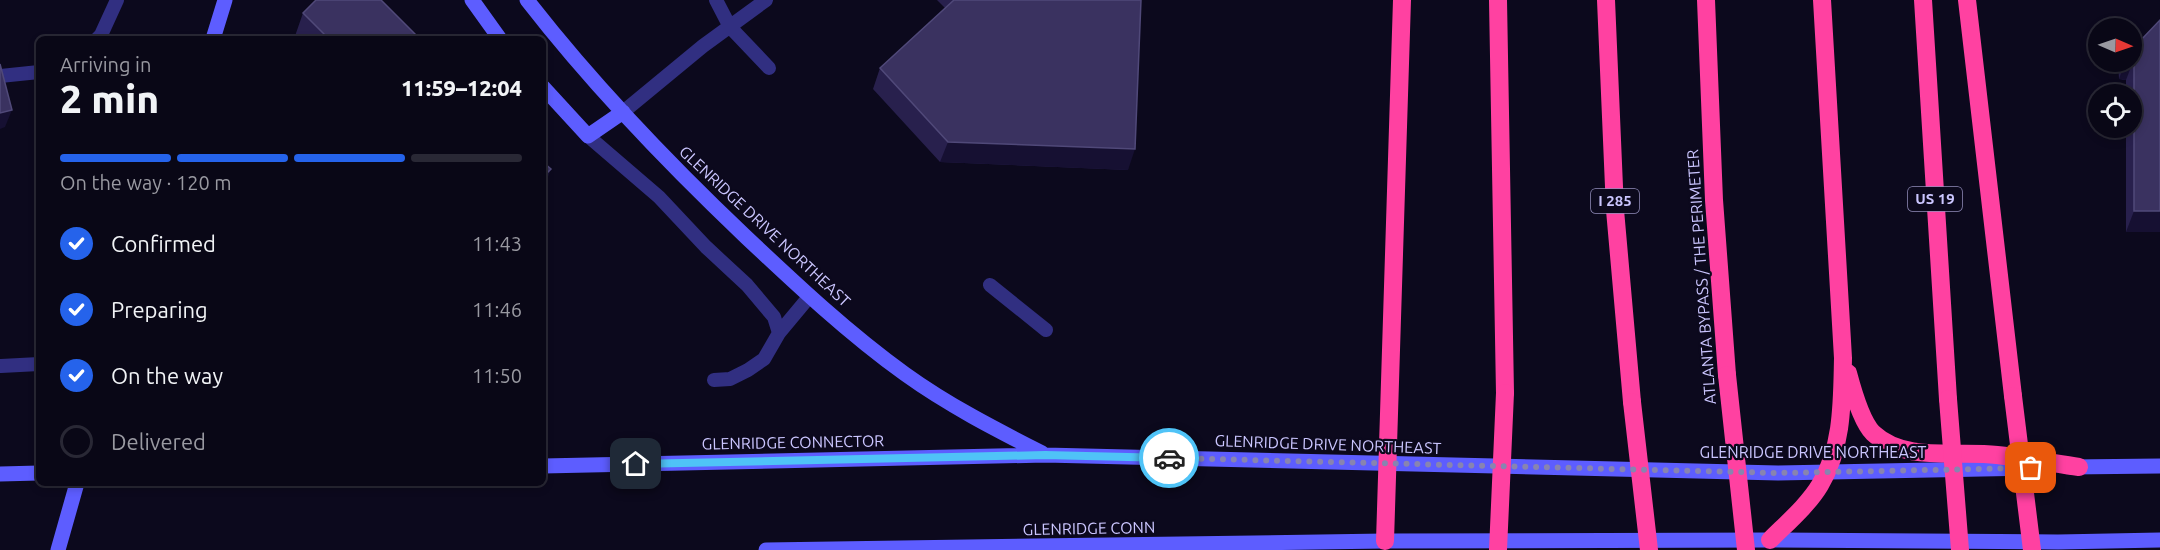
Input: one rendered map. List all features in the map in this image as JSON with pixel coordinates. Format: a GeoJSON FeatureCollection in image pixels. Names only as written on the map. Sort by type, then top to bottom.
{"type":"FeatureCollection","features":[{"type":"Feature","properties":{"kind":"highway"},"geometry":{"type":"LineString","coordinates":[[1385,541],[1402,0]]}},
{"type":"Feature","properties":{"kind":"highway"},"geometry":{"type":"LineString","coordinates":[[1498,0],[1505,393],[1498,550]]}},
{"type":"Feature","properties":{"kind":"highway","name":"I 285"},"geometry":{"type":"LineString","coordinates":[[1606,0],[1615,210],[1632,402],[1650,550]]}},
{"type":"Feature","properties":{"kind":"highway","name":"ATLANTA BYPASS / THE PERIMETER"},"geometry":{"type":"LineString","coordinates":[[1706,0],[1714,200],[1727,375],[1746,550]]}},
{"type":"Feature","properties":{"kind":"highway"},"geometry":{"type":"LineString","coordinates":[[1770,540],[1820,486],[1837,441],[1842,411],[1843,358],[1822,0]]}},
{"type":"Feature","properties":{"kind":"highway","name":"US 19"},"geometry":{"type":"LineString","coordinates":[[1923,0],[1948,399],[1960,550]]}},
{"type":"Feature","properties":{"kind":"highway"},"geometry":{"type":"LineString","coordinates":[[1967,0],[2032,550]]}},
{"type":"Feature","properties":{"kind":"highway"},"geometry":{"type":"LineString","coordinates":[[1843,358],[1857,403],[1872,432],[1897,448],[1936,453],[1995,454],[2079,467]]}},
{"type":"Feature","properties":{"kind":"main road"},"geometry":{"type":"LineString","coordinates":[[214,36],[225,0]]}},
{"type":"Feature","properties":{"kind":"main road"},"geometry":{"type":"LineString","coordinates":[[472,0],[498,36]]}},
{"type":"Feature","properties":{"kind":"main road","name":"GLENRIDGE DRIVE NORTHEAST"},"geometry":{"type":"LineString","coordinates":[[527,0],[623,112],[710,203],[809,297],[905,374],[977,420],[1045,455],[1778,473],[2160,466]]}},
{"type":"Feature","properties":{"kind":"main road"},"geometry":{"type":"LineString","coordinates":[[546,90],[588,136],[623,112]]}},
{"type":"Feature","properties":{"kind":"main road","name":"GLENRIDGE CONNECTOR"},"geometry":{"type":"LineString","coordinates":[[546,466],[1045,455]]}},
{"type":"Feature","properties":{"kind":"main road"},"geometry":{"type":"LineString","coordinates":[[0,474],[36,473]]}},
{"type":"Feature","properties":{"kind":"main road"},"geometry":{"type":"LineString","coordinates":[[58,550],[76,486]]}},
{"type":"Feature","properties":{"kind":"main road"},"geometry":{"type":"LineString","coordinates":[[1385,541],[2058,542],[2160,540]]}},
{"type":"Feature","properties":{"kind":"main road","name":"GLENRIDGE CONN"},"geometry":{"type":"LineString","coordinates":[[921,549],[1385,541]]}},
{"type":"Feature","properties":{"kind":"main road"},"geometry":{"type":"LineString","coordinates":[[766,550],[921,549]]}},
{"type":"Feature","properties":{"kind":"lane"},"geometry":{"type":"LineString","coordinates":[[100,36],[117,0]]}},
{"type":"Feature","properties":{"kind":"lane"},"geometry":{"type":"LineString","coordinates":[[716,0],[730,27],[769,68]]}},
{"type":"Feature","properties":{"kind":"lane"},"geometry":{"type":"LineString","coordinates":[[623,112],[703,46],[766,0]]}},
{"type":"Feature","properties":{"kind":"lane"},"geometry":{"type":"LineString","coordinates":[[0,76],[36,72]]}},
{"type":"Feature","properties":{"kind":"lane"},"geometry":{"type":"LineString","coordinates":[[588,136],[659,197],[706,247],[747,285],[774,317],[778,333]]}},
{"type":"Feature","properties":{"kind":"lane"},"geometry":{"type":"LineString","coordinates":[[990,285],[1046,330]]}},
{"type":"Feature","properties":{"kind":"lane"},"geometry":{"type":"LineString","coordinates":[[714,380],[730,379],[764,359],[778,333],[809,297]]}},
{"type":"Feature","properties":{"kind":"lane"},"geometry":{"type":"LineString","coordinates":[[2,366],[36,364]]}},
{"type":"Feature","properties":{"kind":"building"},"geometry":{"type":"Polygon","coordinates":[[[316,0],[381,0],[417,36],[322,36],[324,34],[303,13],[316,0]]]}},
{"type":"Feature","properties":{"kind":"building"},"geometry":{"type":"Polygon","coordinates":[[[954,0],[1141,0],[1135,149],[948,142],[880,68],[954,0]]]}},
{"type":"Feature","properties":{"kind":"building"},"geometry":{"type":"Polygon","coordinates":[[[2160,20],[2160,211],[2134,211],[2134,138],[2142,138],[2142,84],[2134,84],[2134,72],[2142,72],[2142,39],[2160,20]]]}},
{"type":"Feature","properties":{"kind":"building"},"geometry":{"type":"Polygon","coordinates":[[[0,64],[12,110],[0,113],[0,64]]]}},
{"type":"Feature","properties":{"kind":"building"},"geometry":{"type":"Polygon","coordinates":[[[546,165],[551,169],[546,174],[546,165]]]}},
{"type":"Feature","properties":{"kind":"way so far"},"geometry":{"type":"LineString","coordinates":[[1169,458],[1778,473],[2031,468]]}},
{"type":"Feature","properties":{"kind":"route"},"geometry":{"type":"LineString","coordinates":[[636,464],[938,456],[1045,455],[1169,458]]}}]}
